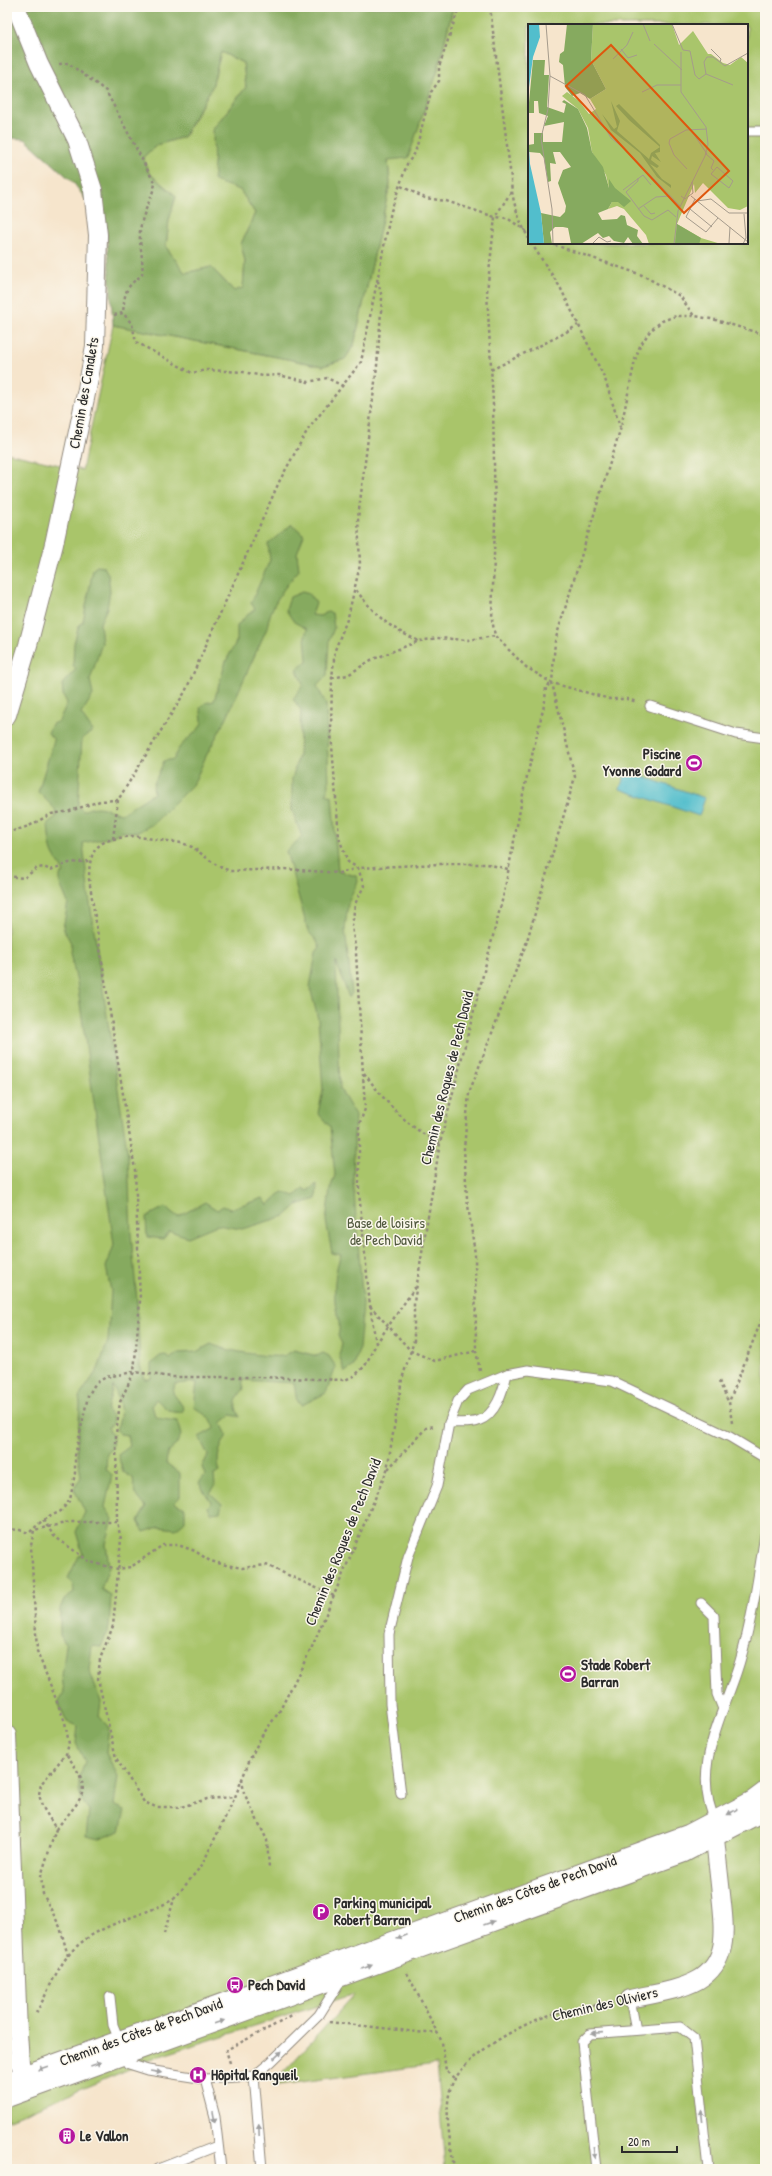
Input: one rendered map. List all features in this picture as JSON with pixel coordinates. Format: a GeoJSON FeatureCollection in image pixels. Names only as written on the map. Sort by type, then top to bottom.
{"type":"FeatureCollection","features":[{"type":"Feature","properties":{"kind":"street","name":"Chemin des Canalets"},"geometry":{"type":"LineString","coordinates":[[7,715],[34,622],[74,453],[95,346],[98,235],[93,190],[77,140],[39,64],[16,7]]}},
{"type":"Feature","properties":{"kind":"street"},"geometry":{"type":"LineString","coordinates":[[7,1735],[11,1898],[18,2033],[26,2082]]}},
{"type":"Feature","properties":{"kind":"street","name":"Chemin des Côtes de Pech David"},"geometry":{"type":"LineString","coordinates":[[7,2082],[26,2082],[336,1970],[684,1853],[765,1791]]}},
{"type":"Feature","properties":{"kind":"street","name":"Chemin des Côtes de Pech David"},"geometry":{"type":"LineString","coordinates":[[715,1830],[765,1812]]}},
{"type":"Feature","properties":{"kind":"street","name":"Chemin des Oliviers"},"geometry":{"type":"LineString","coordinates":[[630,1999],[681,1987],[698,1980],[716,1963],[722,1950],[724,1928],[715,1830]]}},
{"type":"Feature","properties":{"kind":"street","name":"Chemin des Côtes de Pech David"},"geometry":{"type":"LineString","coordinates":[[7,2098],[26,2082]]}},
{"type":"Feature","properties":{"kind":"lane"},"geometry":{"type":"LineString","coordinates":[[748,131],[765,131]]}},
{"type":"Feature","properties":{"kind":"lane"},"geometry":{"type":"LineString","coordinates":[[650,706],[736,734],[765,738]]}},
{"type":"Feature","properties":{"kind":"lane"},"geometry":{"type":"LineString","coordinates":[[401,1794],[390,1704],[389,1634],[408,1557],[437,1486],[449,1423],[458,1401],[468,1390],[507,1374],[528,1370],[612,1381],[730,1437],[765,1458]]}},
{"type":"Feature","properties":{"kind":"lane"},"geometry":{"type":"LineString","coordinates":[[449,1423],[477,1421],[491,1412],[503,1390],[507,1374]]}},
{"type":"Feature","properties":{"kind":"lane"},"geometry":{"type":"LineString","coordinates":[[715,1830],[709,1803],[707,1763],[712,1739],[740,1660],[765,1535]]}},
{"type":"Feature","properties":{"kind":"lane"},"geometry":{"type":"LineString","coordinates":[[702,1604],[714,1616],[717,1694],[723,1709]]}},
{"type":"Feature","properties":{"kind":"lane"},"geometry":{"type":"LineString","coordinates":[[110,1997],[113,2025],[129,2064],[148,2070],[205,2079],[254,2076],[271,2062],[320,2015],[339,1983],[336,1970]]}},
{"type":"Feature","properties":{"kind":"lane"},"geometry":{"type":"LineString","coordinates":[[630,1999],[636,2030]]}},
{"type":"Feature","properties":{"kind":"lane"},"geometry":{"type":"LineString","coordinates":[[596,2169],[582,2042],[590,2034],[680,2027],[694,2038],[708,2169]]}},
{"type":"Feature","properties":{"kind":"lane"},"geometry":{"type":"LineString","coordinates":[[254,2076],[262,2169]]}},
{"type":"Feature","properties":{"kind":"lane"},"geometry":{"type":"LineString","coordinates":[[205,2079],[214,2117],[221,2169]]}},
{"type":"Feature","properties":{"kind":"lane"},"geometry":{"type":"LineString","coordinates":[[158,2169],[217,2146]]}},
{"type":"Feature","properties":{"kind":"path"},"geometry":{"type":"LineString","coordinates":[[113,838],[118,800],[185,692],[270,500],[293,459],[299,444],[323,408],[343,386],[361,362],[391,211],[401,186],[407,164],[415,153],[431,92],[439,81],[439,67],[459,7]]}},
{"type":"Feature","properties":{"kind":"path"},"geometry":{"type":"LineString","coordinates":[[490,7],[508,148],[512,192],[524,230],[528,237]]}},
{"type":"Feature","properties":{"kind":"path"},"geometry":{"type":"LineString","coordinates":[[39,64],[68,63],[106,91],[155,184],[153,193],[144,209],[140,232],[143,265],[142,275],[130,283],[126,290],[123,313],[132,324],[136,342],[192,373],[207,370],[243,372],[263,376],[279,375],[308,382],[327,378],[343,386]]}},
{"type":"Feature","properties":{"kind":"path"},"geometry":{"type":"LineString","coordinates":[[401,186],[425,198],[446,201],[495,217],[507,218],[528,232]]}},
{"type":"Feature","properties":{"kind":"path"},"geometry":{"type":"LineString","coordinates":[[512,192],[495,217],[487,292],[491,370],[495,523],[492,619],[495,636],[526,667],[552,683],[610,699],[627,699],[650,706]]}},
{"type":"Feature","properties":{"kind":"path"},"geometry":{"type":"LineString","coordinates":[[532,244],[560,287],[606,379],[621,427]]}},
{"type":"Feature","properties":{"kind":"path"},"geometry":{"type":"LineString","coordinates":[[552,244],[642,275],[680,296],[694,316]]}},
{"type":"Feature","properties":{"kind":"path"},"geometry":{"type":"LineString","coordinates":[[376,1344],[370,1306],[359,1192],[359,1125],[365,1109],[356,953],[352,926],[355,904],[364,886],[358,868],[348,862],[339,838],[331,732],[332,678],[335,650],[348,616],[360,565],[358,518],[377,366],[382,298],[378,278]]}},
{"type":"Feature","properties":{"kind":"path"},"geometry":{"type":"LineString","coordinates":[[96,311],[112,315],[123,313]]}},
{"type":"Feature","properties":{"kind":"path"},"geometry":{"type":"LineString","coordinates":[[483,1384],[476,1351],[475,1254],[466,1198],[464,1149],[469,1093],[526,944],[575,777],[552,683],[555,641],[621,427],[635,360],[640,346],[650,331],[662,321],[676,316],[694,316],[765,335]]}},
{"type":"Feature","properties":{"kind":"path"},"geometry":{"type":"LineString","coordinates":[[491,370],[578,325]]}},
{"type":"Feature","properties":{"kind":"path"},"geometry":{"type":"LineString","coordinates":[[355,590],[376,616],[400,633],[419,641]]}},
{"type":"Feature","properties":{"kind":"path"},"geometry":{"type":"LineString","coordinates":[[332,678],[348,675],[371,660],[419,641],[437,638],[468,640],[495,636]]}},
{"type":"Feature","properties":{"kind":"path","name":"Chemin des Roques de Pech David"},"geometry":{"type":"LineString","coordinates":[[164,1934],[174,1899],[202,1865],[235,1797],[258,1742],[279,1712],[312,1647],[387,1470],[402,1379],[414,1341],[414,1302],[440,1143],[508,869],[546,687],[552,683]]}},
{"type":"Feature","properties":{"kind":"path"},"geometry":{"type":"LineString","coordinates":[[7,833],[30,826],[51,814],[70,812],[100,801],[118,800]]}},
{"type":"Feature","properties":{"kind":"path"},"geometry":{"type":"LineString","coordinates":[[235,1797],[208,1799],[181,1807],[156,1807],[144,1802],[116,1758],[98,1679],[100,1659],[113,1626],[121,1539],[117,1522],[116,1434],[120,1402],[134,1372],[140,1301],[135,1170],[89,879],[89,861],[96,848],[105,841],[113,838],[132,836],[182,843],[192,847],[218,866],[230,871],[285,869],[339,873],[358,868],[466,864],[488,864],[508,869]]}},
{"type":"Feature","properties":{"kind":"path"},"geometry":{"type":"LineString","coordinates":[[7,876],[24,878],[32,874],[37,868],[44,867],[50,870],[69,863],[89,861]]}},
{"type":"Feature","properties":{"kind":"path"},"geometry":{"type":"LineString","coordinates":[[363,1073],[387,1104],[409,1125],[440,1143]]}},
{"type":"Feature","properties":{"kind":"path"},"geometry":{"type":"LineString","coordinates":[[56,1829],[42,1806],[39,1794],[41,1784],[66,1754],[69,1744],[65,1722],[37,1651],[31,1546],[34,1530],[42,1520],[61,1511],[70,1500],[75,1473],[75,1456],[88,1396],[95,1384],[106,1377],[134,1372],[172,1377],[258,1377],[345,1380],[354,1376],[365,1366],[376,1344],[389,1329],[418,1284]]}},
{"type":"Feature","properties":{"kind":"path"},"geometry":{"type":"LineString","coordinates":[[370,1306],[389,1329],[411,1351],[435,1361],[476,1351]]}},
{"type":"Feature","properties":{"kind":"path"},"geometry":{"type":"LineString","coordinates":[[728,1402],[765,1311]]}},
{"type":"Feature","properties":{"kind":"path"},"geometry":{"type":"LineString","coordinates":[[719,1381],[728,1402],[733,1427],[730,1437]]}},
{"type":"Feature","properties":{"kind":"path"},"geometry":{"type":"LineString","coordinates":[[387,1470],[426,1428],[449,1423]]}},
{"type":"Feature","properties":{"kind":"path"},"geometry":{"type":"LineString","coordinates":[[42,1520],[54,1536],[90,1562],[118,1568],[131,1567],[163,1545],[178,1545],[195,1551],[210,1561],[226,1566],[242,1568],[266,1565],[334,1596]]}},
{"type":"Feature","properties":{"kind":"path"},"geometry":{"type":"LineString","coordinates":[[7,1529],[20,1530],[29,1533],[47,1526],[70,1522],[117,1522]]}},
{"type":"Feature","properties":{"kind":"path"},"geometry":{"type":"LineString","coordinates":[[66,1754],[78,1769],[83,1781],[83,1794],[77,1804],[56,1829],[41,1876],[43,1894],[60,1927],[68,1956]]}},
{"type":"Feature","properties":{"kind":"path"},"geometry":{"type":"LineString","coordinates":[[242,1778],[244,1793],[267,1840],[269,1868]]}},
{"type":"Feature","properties":{"kind":"path"},"geometry":{"type":"LineString","coordinates":[[32,2016],[68,1956],[93,1933],[162,1906],[174,1899]]}},
{"type":"Feature","properties":{"kind":"path"},"geometry":{"type":"LineString","coordinates":[[405,1969],[434,2022],[442,2042],[446,2072],[455,2079]]}},
{"type":"Feature","properties":{"kind":"path","name":"Chemin des Oliviers"},"geometry":{"type":"LineString","coordinates":[[454,2169],[448,2111],[451,2089],[455,2079],[476,2056],[526,2025],[552,2014],[630,1999]]}},
{"type":"Feature","properties":{"kind":"path"},"geometry":{"type":"LineString","coordinates":[[327,2022],[426,2033],[437,2032]]}},
{"type":"Feature","properties":{"kind":"green space"},"geometry":{"type":"Polygon","coordinates":[[[7,7],[453,7],[437,73],[408,158],[388,160],[390,184],[354,345],[345,359],[323,366],[113,325],[106,227],[73,182],[25,139],[7,138],[7,7]],[[221,52],[212,87],[183,137],[157,145],[143,157],[149,173],[176,196],[169,220],[166,247],[185,273],[211,267],[234,291],[243,288],[245,261],[241,244],[255,213],[240,190],[214,181],[213,129],[246,87],[243,63],[221,52]]]}},
{"type":"Feature","properties":{"kind":"green space","name":"Base de loisirs de Pech David"},"geometry":{"type":"Polygon","coordinates":[[[453,7],[765,7],[765,2169],[445,2169],[436,2064],[271,2086],[355,1994],[163,2055],[7,2120],[7,453],[82,470],[113,325],[323,366],[345,359],[354,345],[390,184],[388,160],[437,73],[453,7]]]}},
{"type":"Feature","properties":{"kind":"green space"},"geometry":{"type":"Polygon","coordinates":[[[221,52],[243,63],[246,87],[213,129],[240,190],[255,213],[241,244],[245,261],[243,288],[234,291],[211,267],[185,273],[166,247],[169,220],[176,196],[149,173],[143,157],[157,145],[184,137],[212,87],[221,52]]]}},
{"type":"Feature","properties":{"kind":"green space"},"geometry":{"type":"Polygon","coordinates":[[[292,524],[304,535],[297,553],[299,570],[274,604],[267,628],[226,719],[206,756],[194,783],[153,824],[138,832],[121,832],[110,837],[83,843],[88,890],[128,1156],[131,1234],[137,1301],[140,1365],[144,1379],[151,1379],[151,1364],[160,1356],[165,1355],[170,1359],[178,1353],[196,1352],[211,1344],[235,1351],[267,1356],[283,1356],[294,1350],[317,1356],[323,1353],[329,1356],[336,1367],[326,1393],[302,1405],[297,1402],[294,1383],[242,1380],[244,1389],[236,1402],[236,1409],[240,1417],[231,1415],[221,1423],[227,1435],[222,1444],[218,1457],[220,1472],[214,1475],[215,1486],[210,1493],[222,1504],[220,1512],[211,1513],[208,1507],[211,1502],[199,1483],[205,1475],[202,1467],[208,1455],[199,1437],[215,1428],[211,1419],[194,1407],[197,1382],[175,1384],[173,1393],[184,1408],[182,1412],[170,1411],[156,1399],[152,1405],[155,1416],[162,1419],[177,1421],[181,1435],[176,1445],[168,1452],[166,1463],[180,1473],[180,1497],[174,1503],[185,1508],[185,1521],[176,1529],[159,1527],[144,1532],[138,1521],[146,1507],[135,1494],[133,1478],[123,1472],[118,1455],[130,1446],[128,1435],[120,1434],[116,1429],[120,1418],[120,1408],[118,1397],[113,1386],[107,1410],[113,1417],[113,1424],[108,1427],[113,1437],[112,1449],[107,1454],[106,1469],[112,1475],[105,1507],[113,1519],[106,1544],[109,1567],[101,1589],[111,1596],[109,1628],[101,1647],[92,1646],[89,1670],[101,1702],[99,1716],[109,1728],[106,1753],[118,1776],[114,1805],[125,1810],[120,1831],[99,1839],[86,1836],[89,1810],[84,1804],[79,1792],[79,1781],[85,1762],[76,1743],[78,1726],[67,1722],[58,1702],[64,1692],[62,1676],[66,1645],[60,1635],[60,1609],[64,1599],[74,1592],[73,1584],[68,1578],[79,1556],[83,1555],[76,1532],[85,1512],[74,1489],[81,1477],[77,1449],[80,1404],[79,1397],[98,1369],[108,1341],[111,1291],[106,1267],[114,1245],[77,982],[70,953],[71,943],[63,928],[68,903],[60,884],[60,875],[64,873],[51,849],[48,823],[56,817],[55,809],[38,792],[54,740],[48,733],[52,724],[59,721],[67,703],[63,695],[62,684],[76,669],[73,665],[74,643],[79,625],[83,622],[93,569],[97,566],[104,567],[108,574],[110,591],[107,608],[100,623],[102,643],[90,680],[93,695],[81,714],[93,731],[82,739],[78,806],[83,811],[93,807],[98,807],[121,814],[154,793],[153,786],[164,761],[174,759],[176,752],[184,742],[201,726],[202,719],[200,708],[205,703],[214,701],[226,661],[237,640],[237,626],[255,609],[251,603],[270,560],[268,544],[292,524]]]}},
{"type":"Feature","properties":{"kind":"green space"},"geometry":{"type":"Polygon","coordinates":[[[302,592],[309,594],[316,603],[312,615],[320,616],[327,612],[332,613],[334,628],[329,641],[327,675],[317,686],[326,704],[329,786],[326,794],[332,796],[338,871],[356,876],[358,881],[348,903],[345,929],[352,993],[349,998],[336,961],[340,1089],[355,1115],[353,1181],[363,1304],[359,1349],[354,1366],[345,1372],[339,1355],[342,1344],[338,1336],[339,1323],[335,1296],[336,1272],[341,1255],[332,1253],[326,1221],[330,1189],[335,1175],[330,1127],[318,1113],[323,1090],[318,1019],[310,987],[316,953],[320,948],[316,940],[308,931],[286,851],[302,837],[292,810],[292,779],[299,754],[301,710],[293,699],[303,685],[297,669],[307,661],[305,636],[307,629],[294,622],[286,610],[290,597],[302,592]]]}},
{"type":"Feature","properties":{"kind":"green space"},"geometry":{"type":"Polygon","coordinates":[[[317,1184],[316,1199],[297,1205],[285,1216],[242,1229],[217,1225],[188,1237],[170,1231],[163,1239],[147,1237],[146,1217],[165,1207],[178,1217],[205,1202],[217,1210],[223,1206],[230,1209],[263,1198],[268,1205],[282,1192],[295,1196],[303,1188],[307,1191],[317,1184]]]}},
{"type":"Feature","properties":{"kind":"water"},"geometry":{"type":"Polygon","coordinates":[[[626,771],[705,798],[699,816],[620,789],[626,771]]]}},
{"type":"Feature","properties":{"kind":"place","name":"Piscine Yvonne Godard"},"geometry":{"type":"Point","coordinates":[694,763]}},
{"type":"Feature","properties":{"kind":"place","name":"Stade Robert Barran"},"geometry":{"type":"Point","coordinates":[568,1674]}},
{"type":"Feature","properties":{"kind":"place","name":"Parking municipal Robert Barran"},"geometry":{"type":"Point","coordinates":[321,1912]}},
{"type":"Feature","properties":{"kind":"place","name":"Pech David"},"geometry":{"type":"Point","coordinates":[235,1985]}},
{"type":"Feature","properties":{"kind":"place","name":"Hôpital Rangueil"},"geometry":{"type":"Point","coordinates":[198,2075]}},
{"type":"Feature","properties":{"kind":"place","name":"Le Vallon"},"geometry":{"type":"Point","coordinates":[67,2136]}}]}
